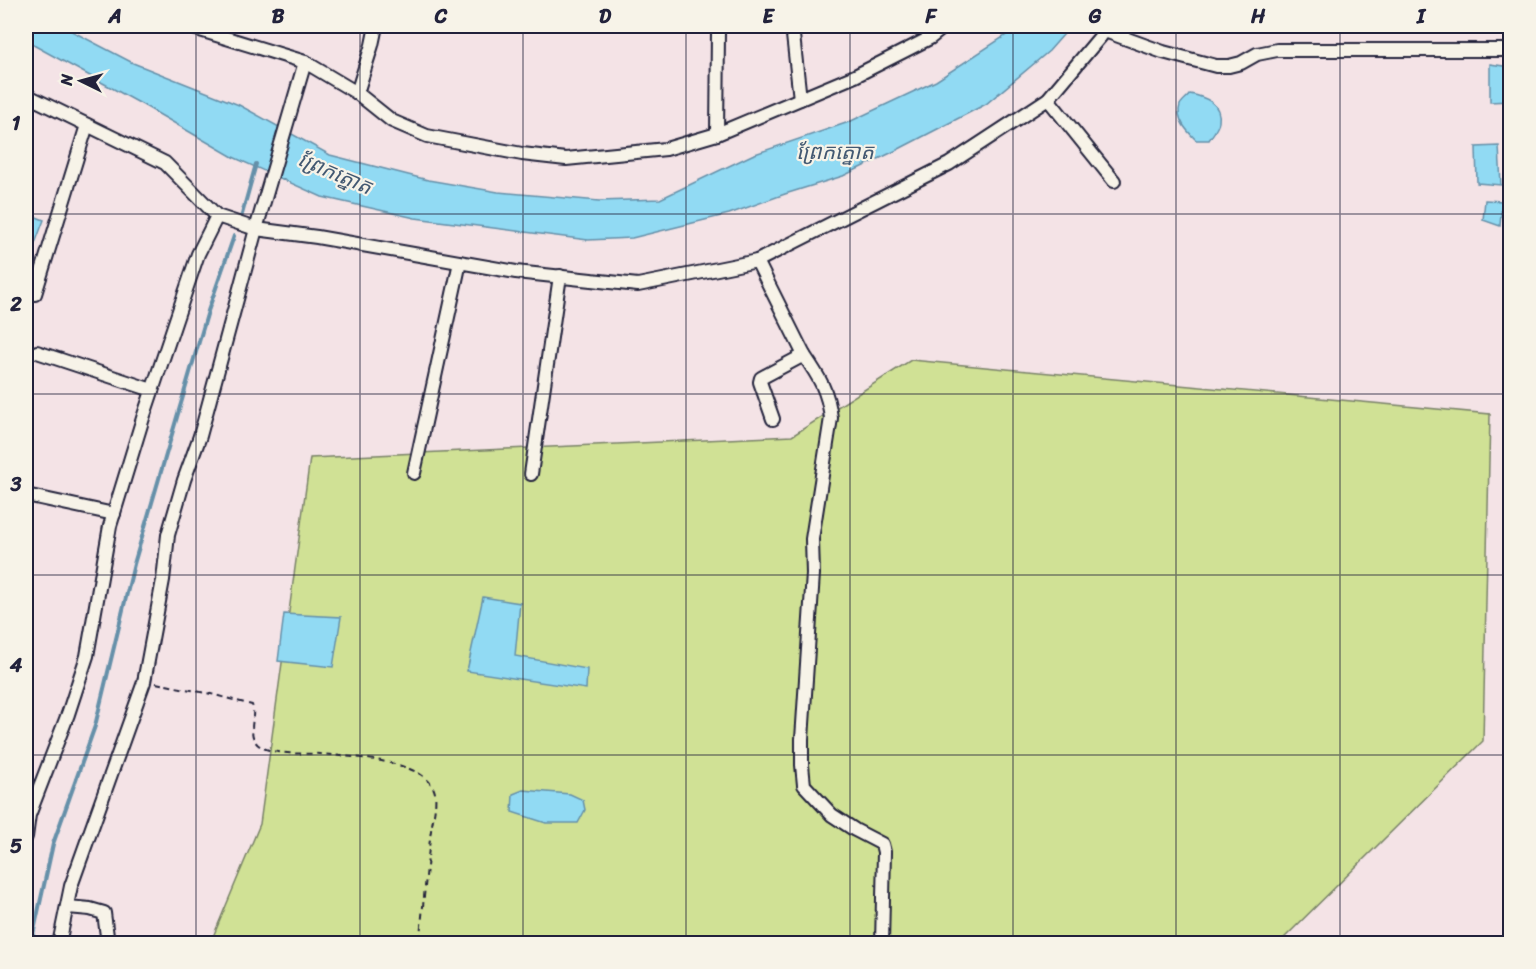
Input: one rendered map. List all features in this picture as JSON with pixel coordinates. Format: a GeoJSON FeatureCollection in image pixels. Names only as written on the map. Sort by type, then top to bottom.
{"type":"FeatureCollection","features":[{"type":"Feature","properties":{"kind":"street"},"geometry":{"type":"LineString","coordinates":[[187,26],[305,62],[357,93],[392,121],[427,136],[522,154],[566,159],[666,149],[717,134],[855,76],[930,38],[945,26]]}},
{"type":"Feature","properties":{"kind":"street"},"geometry":{"type":"LineString","coordinates":[[357,93],[376,26]]}},
{"type":"Feature","properties":{"kind":"street"},"geometry":{"type":"LineString","coordinates":[[792,26],[800,99]]}},
{"type":"Feature","properties":{"kind":"street"},"geometry":{"type":"LineString","coordinates":[[26,95],[165,163],[217,216],[256,229],[317,237],[516,272],[638,285],[757,261],[949,164],[1048,99],[1107,28],[1163,52],[1216,66],[1241,63],[1257,54],[1277,50],[1510,50]]}},
{"type":"Feature","properties":{"kind":"street"},"geometry":{"type":"LineString","coordinates":[[717,134],[718,32]]}},
{"type":"Feature","properties":{"kind":"street"},"geometry":{"type":"LineString","coordinates":[[59,944],[71,886],[144,682],[163,580],[168,535],[200,436],[256,229],[305,62]]}},
{"type":"Feature","properties":{"kind":"street"},"geometry":{"type":"LineString","coordinates":[[1048,99],[1114,181]]}},
{"type":"Feature","properties":{"kind":"street"},"geometry":{"type":"LineString","coordinates":[[35,294],[87,125]]}},
{"type":"Feature","properties":{"kind":"street"},"geometry":{"type":"LineString","coordinates":[[26,837],[29,815],[68,714],[87,656],[110,526],[152,390],[198,254],[217,216]]}},
{"type":"Feature","properties":{"kind":"street"},"geometry":{"type":"LineString","coordinates":[[757,261],[804,355],[821,380],[830,402],[831,418],[812,539],[813,574],[802,739],[804,785],[832,815],[882,844],[884,852],[882,944]]}},
{"type":"Feature","properties":{"kind":"street"},"geometry":{"type":"LineString","coordinates":[[414,473],[460,262]]}},
{"type":"Feature","properties":{"kind":"street"},"geometry":{"type":"LineString","coordinates":[[531,474],[560,276]]}},
{"type":"Feature","properties":{"kind":"street"},"geometry":{"type":"LineString","coordinates":[[37,352],[152,390]]}},
{"type":"Feature","properties":{"kind":"street"},"geometry":{"type":"LineString","coordinates":[[773,419],[760,382],[761,378],[804,355]]}},
{"type":"Feature","properties":{"kind":"street"},"geometry":{"type":"LineString","coordinates":[[26,495],[114,514]]}},
{"type":"Feature","properties":{"kind":"street"},"geometry":{"type":"LineString","coordinates":[[68,907],[104,913],[107,944]]}},
{"type":"Feature","properties":{"kind":"path"},"geometry":{"type":"LineString","coordinates":[[144,682],[211,694],[252,705],[254,740],[263,748],[393,764],[415,771],[427,779],[435,795],[435,808],[428,851],[420,944]]}},
{"type":"Feature","properties":{"kind":"green space"},"geometry":{"type":"Polygon","coordinates":[[[911,360],[1490,414],[1483,741],[1279,943],[210,944],[260,824],[310,458],[792,436],[911,360]]]}},
{"type":"Feature","properties":{"kind":"water","name":"ព្រែកត្នោត"},"geometry":{"type":"Polygon","coordinates":[[[26,26],[62,26],[133,63],[239,105],[330,155],[428,180],[498,192],[599,201],[660,199],[752,155],[849,122],[936,81],[1008,34],[1016,26],[1071,26],[1049,51],[986,104],[843,176],[729,214],[632,238],[588,240],[415,218],[322,197],[233,157],[26,41],[26,26]]]}},
{"type":"Feature","properties":{"kind":"water"},"geometry":{"type":"Polygon","coordinates":[[[1490,64],[1510,67],[1510,101],[1490,102],[1490,64]]]}},
{"type":"Feature","properties":{"kind":"water"},"geometry":{"type":"Polygon","coordinates":[[[1190,94],[1207,99],[1218,110],[1218,124],[1209,140],[1196,140],[1181,120],[1180,105],[1190,94]]]}},
{"type":"Feature","properties":{"kind":"water"},"geometry":{"type":"Polygon","coordinates":[[[1499,146],[1501,185],[1477,183],[1476,147],[1499,146]]]}},
{"type":"Feature","properties":{"kind":"water"},"geometry":{"type":"Polygon","coordinates":[[[1485,200],[1502,201],[1500,226],[1483,220],[1485,200]]]}},
{"type":"Feature","properties":{"kind":"water"},"geometry":{"type":"Polygon","coordinates":[[[26,213],[44,220],[26,267],[26,213]]]}},
{"type":"Feature","properties":{"kind":"water"},"geometry":{"type":"Polygon","coordinates":[[[483,597],[520,603],[515,656],[587,669],[586,689],[467,671],[483,597]]]}},
{"type":"Feature","properties":{"kind":"water"},"geometry":{"type":"Polygon","coordinates":[[[284,614],[341,617],[333,667],[278,661],[284,614]]]}},
{"type":"Feature","properties":{"kind":"water"},"geometry":{"type":"Polygon","coordinates":[[[523,790],[570,794],[583,800],[585,810],[578,823],[546,823],[512,812],[513,794],[523,790]]]}},
{"type":"Feature","properties":{"kind":"waterway"},"geometry":{"type":"LineString","coordinates":[[241,218],[256,164]]}},
{"type":"Feature","properties":{"kind":"waterway"},"geometry":{"type":"LineString","coordinates":[[31,944],[53,844],[95,726],[134,564],[208,311],[234,236]]}}]}
